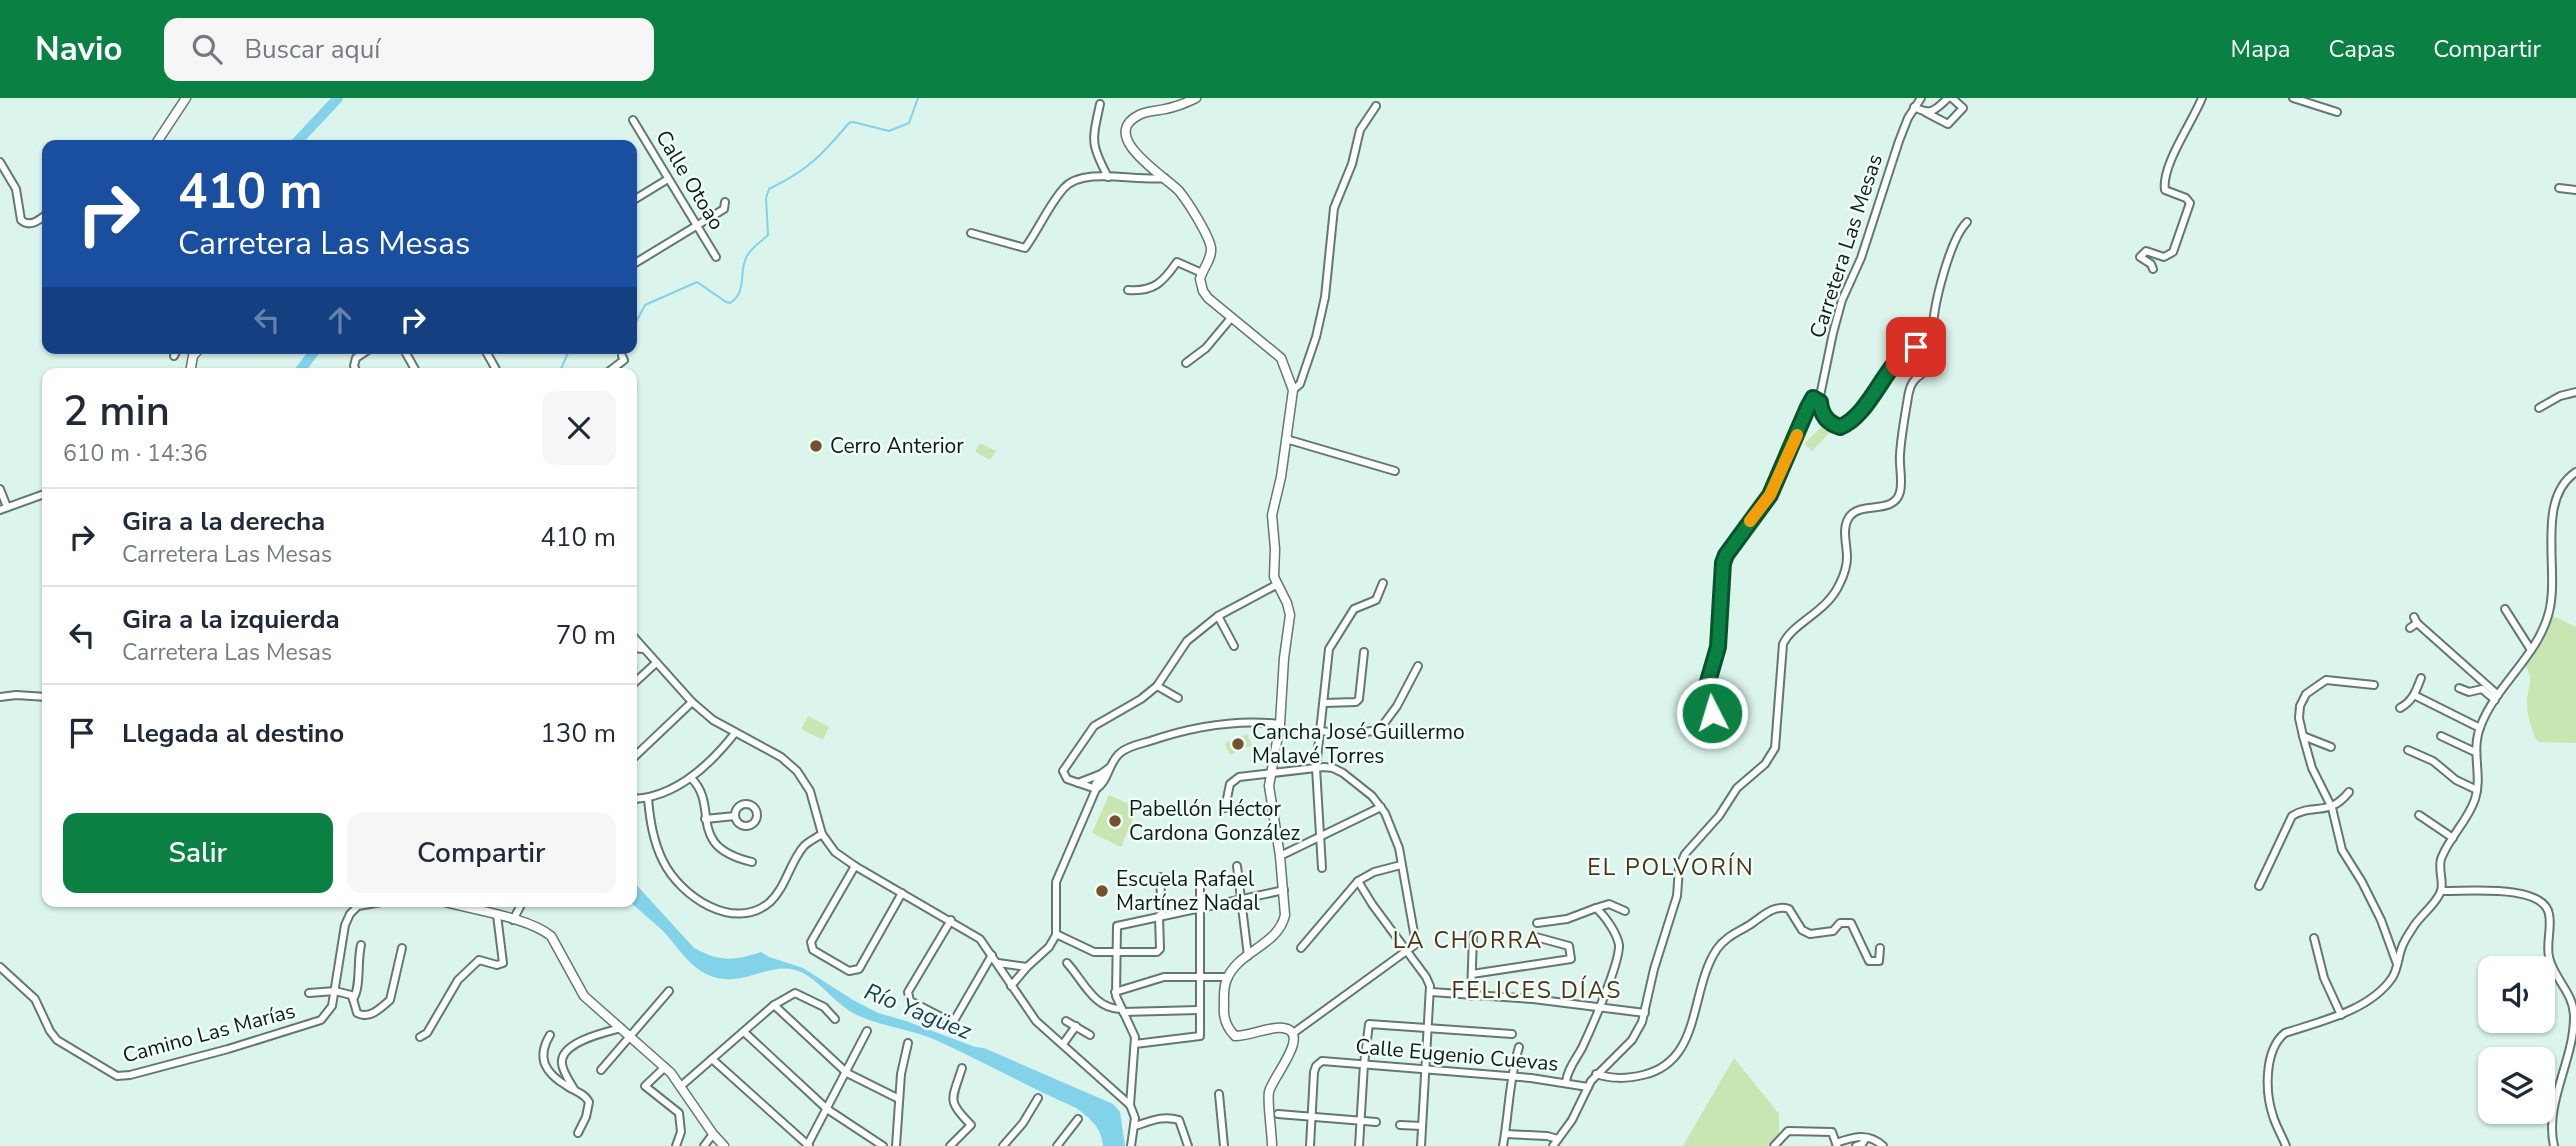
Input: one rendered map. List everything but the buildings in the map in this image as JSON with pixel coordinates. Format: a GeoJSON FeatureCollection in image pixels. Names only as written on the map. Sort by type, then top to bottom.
{"type":"FeatureCollection","features":[{"type":"Feature","properties":{"kind":"main road"},"geometry":{"type":"LineString","coordinates":[[158,140],[186,98]]}},
{"type":"Feature","properties":{"kind":"main road"},"geometry":{"type":"LineString","coordinates":[[1196,98],[1172,108],[1140,114],[1132,120],[1127,130],[1128,141],[1133,151],[1184,198],[1209,241],[1211,255],[1200,279],[1203,291],[1231,318],[1281,358],[1293,390],[1281,477],[1272,507],[1275,549],[1273,572],[1290,615],[1280,724],[1270,773],[1270,797],[1280,856],[1285,915],[1283,925],[1272,938],[1248,956],[1227,977],[1224,987],[1224,1011],[1228,1029],[1235,1035],[1282,1028],[1292,1034],[1294,1047],[1269,1094],[1272,1146]]}},
{"type":"Feature","properties":{"kind":"main road"},"geometry":{"type":"LineString","coordinates":[[465,907],[513,920],[545,931],[551,936],[584,996],[664,1067],[724,1146]]}},
{"type":"Feature","properties":{"kind":"street","name":"Carretera Las Mesas"},"geometry":{"type":"LineString","coordinates":[[1820,402],[1842,300],[1861,257],[1901,135],[1921,98]]}},
{"type":"Feature","properties":{"kind":"street"},"geometry":{"type":"LineString","coordinates":[[1914,107],[1948,124],[1963,107],[1950,98],[1937,108],[1925,112]]}},
{"type":"Feature","properties":{"kind":"street"},"geometry":{"type":"LineString","coordinates":[[2153,270],[2151,264],[2140,257],[2142,253],[2146,251],[2164,257],[2173,252],[2190,203],[2186,198],[2165,190],[2163,180],[2202,98]]}},
{"type":"Feature","properties":{"kind":"street"},"geometry":{"type":"LineString","coordinates":[[2293,98],[2337,112]]}},
{"type":"Feature","properties":{"kind":"street"},"geometry":{"type":"LineString","coordinates":[[1100,104],[1092,141],[1094,151],[1108,177]]}},
{"type":"Feature","properties":{"kind":"street"},"geometry":{"type":"LineString","coordinates":[[1293,390],[1300,384],[1320,324],[1334,208],[1352,164],[1360,130],[1376,106]]}},
{"type":"Feature","properties":{"kind":"street","name":"Calle Otoao"},"geometry":{"type":"LineString","coordinates":[[633,120],[716,257]]}},
{"type":"Feature","properties":{"kind":"street"},"geometry":{"type":"LineString","coordinates":[[0,162],[16,188],[20,217],[24,222],[34,223],[42,217]]}},
{"type":"Feature","properties":{"kind":"street"},"geometry":{"type":"LineString","coordinates":[[971,233],[1025,248],[1054,201],[1069,183],[1082,178],[1165,178]]}},
{"type":"Feature","properties":{"kind":"street"},"geometry":{"type":"LineString","coordinates":[[637,198],[668,179]]}},
{"type":"Feature","properties":{"kind":"street"},"geometry":{"type":"LineString","coordinates":[[2558,188],[2576,190]]}},
{"type":"Feature","properties":{"kind":"street"},"geometry":{"type":"LineString","coordinates":[[637,262],[724,209],[725,202]]}},
{"type":"Feature","properties":{"kind":"street"},"geometry":{"type":"LineString","coordinates":[[1553,1146],[1572,1120],[1596,1074],[1632,1041],[1645,1013],[1654,969],[1677,896],[1681,862],[1690,846],[1718,816],[1737,788],[1765,764],[1774,748],[1779,716],[1783,644],[1791,633],[1818,612],[1837,591],[1846,563],[1845,531],[1850,516],[1860,509],[1888,504],[1898,497],[1901,488],[1900,447],[1909,392],[1913,380],[1929,368],[1934,349],[1933,326],[1940,284],[1959,231],[1967,222]]}},
{"type":"Feature","properties":{"kind":"street"},"geometry":{"type":"LineString","coordinates":[[1128,290],[1146,290],[1156,286],[1177,261],[1202,273]]}},
{"type":"Feature","properties":{"kind":"street"},"geometry":{"type":"LineString","coordinates":[[1186,363],[1206,348],[1231,318]]}},
{"type":"Feature","properties":{"kind":"street"},"geometry":{"type":"LineString","coordinates":[[1735,725],[1715,717],[1705,699],[1718,647],[1723,563],[1737,538],[1770,495],[1813,398],[1820,402],[1822,412],[1829,422],[1840,427],[1846,425],[1858,415],[1908,350],[1924,347],[1931,356]]}},
{"type":"Feature","properties":{"kind":"street"},"geometry":{"type":"LineString","coordinates":[[355,368],[356,358],[362,354]]}},
{"type":"Feature","properties":{"kind":"street"},"geometry":{"type":"LineString","coordinates":[[614,368],[624,360],[622,356]]}},
{"type":"Feature","properties":{"kind":"street"},"geometry":{"type":"LineString","coordinates":[[2539,408],[2560,396],[2576,392]]}},
{"type":"Feature","properties":{"kind":"street"},"geometry":{"type":"LineString","coordinates":[[1286,439],[1395,471]]}},
{"type":"Feature","properties":{"kind":"street"},"geometry":{"type":"LineString","coordinates":[[2287,1146],[2276,1124],[2270,1100],[2270,1065],[2278,1038],[2285,1033],[2341,1015],[2376,995],[2391,979],[2403,944],[2416,922],[2441,891],[2442,859],[2472,807],[2477,790],[2475,752],[2480,728],[2496,698],[2531,650],[2550,611],[2554,579],[2550,537],[2558,493],[2566,478],[2576,472]]}},
{"type":"Feature","properties":{"kind":"street"},"geometry":{"type":"LineString","coordinates":[[2566,478],[2576,478]]}},
{"type":"Feature","properties":{"kind":"street"},"geometry":{"type":"LineString","coordinates":[[0,489],[4,508],[42,495]]}},
{"type":"Feature","properties":{"kind":"street"},"geometry":{"type":"LineString","coordinates":[[1322,868],[1316,768],[1331,644],[1337,639],[1348,615],[1354,609],[1376,600],[1383,583]]}},
{"type":"Feature","properties":{"kind":"street"},"geometry":{"type":"LineString","coordinates":[[1096,789],[1067,779],[1063,771],[1094,726],[1141,699],[1157,686],[1187,642],[1219,616],[1276,585]]}},
{"type":"Feature","properties":{"kind":"street"},"geometry":{"type":"LineString","coordinates":[[2505,609],[2531,650]]}},
{"type":"Feature","properties":{"kind":"street"},"geometry":{"type":"LineString","coordinates":[[1219,616],[1234,646]]}},
{"type":"Feature","properties":{"kind":"street"},"geometry":{"type":"LineString","coordinates":[[2410,628],[2415,620],[2496,698]]}},
{"type":"Feature","properties":{"kind":"street"},"geometry":{"type":"LineString","coordinates":[[637,641],[692,702],[713,720],[781,757],[797,771],[810,791],[822,834],[829,846],[855,866],[980,939],[1036,1021],[1130,1105]]}},
{"type":"Feature","properties":{"kind":"street"},"geometry":{"type":"LineString","coordinates":[[637,648],[643,649]]}},
{"type":"Feature","properties":{"kind":"street"},"geometry":{"type":"LineString","coordinates":[[1324,703],[1356,702],[1359,698],[1364,652]]}},
{"type":"Feature","properties":{"kind":"street"},"geometry":{"type":"LineString","coordinates":[[637,680],[656,663]]}},
{"type":"Feature","properties":{"kind":"street"},"geometry":{"type":"LineString","coordinates":[[1321,731],[1377,733],[1397,706],[1418,666]]}},
{"type":"Feature","properties":{"kind":"street"},"geometry":{"type":"LineString","coordinates":[[2400,708],[2409,703],[2421,678]]}},
{"type":"Feature","properties":{"kind":"street"},"geometry":{"type":"LineString","coordinates":[[2374,685],[2331,679],[2317,684],[2306,694],[2300,706],[2299,718],[2312,768],[2332,808],[2342,850],[2381,920],[2397,966]]}},
{"type":"Feature","properties":{"kind":"street"},"geometry":{"type":"LineString","coordinates":[[1157,686],[1178,698]]}},
{"type":"Feature","properties":{"kind":"street"},"geometry":{"type":"LineString","coordinates":[[2459,688],[2469,692],[2482,689],[2496,698]]}},
{"type":"Feature","properties":{"kind":"street"},"geometry":{"type":"LineString","coordinates":[[2414,695],[2480,728]]}},
{"type":"Feature","properties":{"kind":"street"},"geometry":{"type":"LineString","coordinates":[[0,697],[42,697]]}},
{"type":"Feature","properties":{"kind":"street"},"geometry":{"type":"LineString","coordinates":[[637,754],[692,702]]}},
{"type":"Feature","properties":{"kind":"street"},"geometry":{"type":"LineString","coordinates":[[1096,789],[1103,783],[1116,757],[1124,750],[1185,729],[1253,722],[1280,724]]}},
{"type":"Feature","properties":{"kind":"street"},"geometry":{"type":"LineString","coordinates":[[637,799],[648,799],[666,793],[691,778],[735,733]]}},
{"type":"Feature","properties":{"kind":"street"},"geometry":{"type":"LineString","coordinates":[[2303,736],[2331,747]]}},
{"type":"Feature","properties":{"kind":"street"},"geometry":{"type":"LineString","coordinates":[[2441,736],[2475,752]]}},
{"type":"Feature","properties":{"kind":"street"},"geometry":{"type":"LineString","coordinates":[[2409,750],[2434,761],[2456,780],[2477,790]]}},
{"type":"Feature","properties":{"kind":"street"},"geometry":{"type":"LineString","coordinates":[[1225,808],[1229,786],[1235,779],[1261,772],[1329,767],[1343,773],[1372,796],[1381,807],[1399,848],[1416,944],[1292,1034]]}},
{"type":"Feature","properties":{"kind":"street"},"geometry":{"type":"LineString","coordinates":[[1077,784],[1109,768]]}},
{"type":"Feature","properties":{"kind":"street"},"geometry":{"type":"LineString","coordinates":[[1011,986],[1049,947],[1056,934],[1056,882],[1101,774]]}},
{"type":"Feature","properties":{"kind":"street"},"geometry":{"type":"LineString","coordinates":[[691,778],[701,791],[705,819],[711,835],[721,849],[736,858],[752,862]]}},
{"type":"Feature","properties":{"kind":"street"},"geometry":{"type":"LineString","coordinates":[[2259,886],[2292,816],[2304,811],[2332,808],[2349,792]]}},
{"type":"Feature","properties":{"kind":"street"},"geometry":{"type":"LineString","coordinates":[[648,799],[656,846],[671,876],[702,902],[727,912],[749,912],[771,901],[803,848],[822,834]]}},
{"type":"Feature","properties":{"kind":"street"},"geometry":{"type":"LineString","coordinates":[[1280,856],[1381,807]]}},
{"type":"Feature","properties":{"kind":"street"},"geometry":{"type":"LineString","coordinates":[[2419,814],[2453,838]]}},
{"type":"Feature","properties":{"kind":"street"},"geometry":{"type":"LineString","coordinates":[[705,819],[735,816]]}},
{"type":"Feature","properties":{"kind":"street"},"geometry":{"type":"LineString","coordinates":[[1301,948],[1358,881],[1374,872],[1401,865]]}},
{"type":"Feature","properties":{"kind":"street"},"geometry":{"type":"LineString","coordinates":[[855,866],[811,942],[813,950],[849,971],[859,970],[902,893]]}},
{"type":"Feature","properties":{"kind":"street"},"geometry":{"type":"LineString","coordinates":[[1237,866],[1248,956]]}},
{"type":"Feature","properties":{"kind":"street"},"geometry":{"type":"LineString","coordinates":[[1056,934],[1089,950],[1153,953],[1160,949],[1160,877]]}},
{"type":"Feature","properties":{"kind":"street"},"geometry":{"type":"LineString","coordinates":[[1135,1044],[1200,1037],[1200,877]]}},
{"type":"Feature","properties":{"kind":"street"},"geometry":{"type":"LineString","coordinates":[[1358,881],[1426,977],[1431,992],[1421,1146]]}},
{"type":"Feature","properties":{"kind":"street"},"geometry":{"type":"LineString","coordinates":[[1131,1146],[1135,1126],[1130,1105],[1135,1044],[1133,1030],[1115,992],[1116,929],[1119,924],[1284,890]]}},
{"type":"Feature","properties":{"kind":"street"},"geometry":{"type":"LineString","coordinates":[[2441,891],[2517,892],[2537,898],[2548,910],[2548,956],[2558,979],[2570,995],[2574,1011],[2572,1040],[2553,1119],[2551,1134],[2554,1146]]}},
{"type":"Feature","properties":{"kind":"street"},"geometry":{"type":"LineString","coordinates":[[1537,923],[1575,917],[1609,904],[1625,911]]}},
{"type":"Feature","properties":{"kind":"street","name":"Camino Las Marías"},"geometry":{"type":"LineString","coordinates":[[0,967],[36,999],[53,1036],[117,1076],[130,1075],[321,1020],[329,1012],[335,991],[347,919],[357,907]]}},
{"type":"Feature","properties":{"kind":"street"},"geometry":{"type":"LineString","coordinates":[[513,920],[520,907]]}},
{"type":"Feature","properties":{"kind":"street"},"geometry":{"type":"LineString","coordinates":[[1566,1082],[1566,1076],[1584,1043],[1615,967],[1619,947],[1614,932],[1596,908]]}},
{"type":"Feature","properties":{"kind":"street"},"geometry":{"type":"LineString","coordinates":[[1596,1074],[1615,1079],[1627,1078],[1650,1073],[1671,1062],[1685,1044],[1704,974],[1717,949],[1731,935],[1775,909],[1789,909],[1802,930],[1810,934],[1826,933],[1833,931],[1840,923],[1851,923],[1869,961],[1879,961],[1880,948]]}},
{"type":"Feature","properties":{"kind":"street"},"geometry":{"type":"LineString","coordinates":[[420,1037],[427,1033],[458,980],[479,960],[497,965],[503,963],[496,915]]}},
{"type":"Feature","properties":{"kind":"street"},"geometry":{"type":"LineString","coordinates":[[951,920],[908,992],[910,1001],[947,1020],[955,1019],[992,955]]}},
{"type":"Feature","properties":{"kind":"street"},"geometry":{"type":"LineString","coordinates":[[1471,996],[1474,935]]}},
{"type":"Feature","properties":{"kind":"street"},"geometry":{"type":"LineString","coordinates":[[1472,974],[1569,961],[1569,946],[1536,936]]}},
{"type":"Feature","properties":{"kind":"street"},"geometry":{"type":"LineString","coordinates":[[2314,938],[2324,978],[2341,1015]]}},
{"type":"Feature","properties":{"kind":"street"},"geometry":{"type":"LineString","coordinates":[[353,999],[358,984],[357,967],[361,945]]}},
{"type":"Feature","properties":{"kind":"street"},"geometry":{"type":"LineString","coordinates":[[309,993],[335,991],[351,995],[357,1013],[364,1016],[371,1014],[390,1000],[402,948]]}},
{"type":"Feature","properties":{"kind":"street"},"geometry":{"type":"LineString","coordinates":[[997,963],[1027,967]]}},
{"type":"Feature","properties":{"kind":"street"},"geometry":{"type":"LineString","coordinates":[[1067,963],[1091,994],[1112,1009],[1199,1010]]}},
{"type":"Feature","properties":{"kind":"street"},"geometry":{"type":"LineString","coordinates":[[1115,992],[1164,977],[1227,977]]}},
{"type":"Feature","properties":{"kind":"street"},"geometry":{"type":"LineString","coordinates":[[601,1070],[669,991]]}},
{"type":"Feature","properties":{"kind":"street"},"geometry":{"type":"LineString","coordinates":[[1431,992],[1599,1006],[1645,1013]]}},
{"type":"Feature","properties":{"kind":"street"},"geometry":{"type":"LineString","coordinates":[[681,1086],[774,1005],[795,993],[824,1007],[835,1019]]}},
{"type":"Feature","properties":{"kind":"street"},"geometry":{"type":"LineString","coordinates":[[774,1005],[847,1073],[899,1099]]}},
{"type":"Feature","properties":{"kind":"street"},"geometry":{"type":"LineString","coordinates":[[1066,1021],[1090,1035]]}},
{"type":"Feature","properties":{"kind":"street"},"geometry":{"type":"LineString","coordinates":[[1359,1146],[1367,1027],[1371,1023],[1512,1034]]}},
{"type":"Feature","properties":{"kind":"street"},"geometry":{"type":"LineString","coordinates":[[1063,1044],[1076,1026]]}},
{"type":"Feature","properties":{"kind":"street"},"geometry":{"type":"LineString","coordinates":[[574,1089],[562,1065],[564,1055],[576,1043],[599,1033],[621,1028]]}},
{"type":"Feature","properties":{"kind":"street"},"geometry":{"type":"LineString","coordinates":[[744,1031],[827,1109],[883,1146]]}},
{"type":"Feature","properties":{"kind":"street"},"geometry":{"type":"LineString","coordinates":[[712,1059],[808,1146],[867,1031]]}},
{"type":"Feature","properties":{"kind":"street"},"geometry":{"type":"LineString","coordinates":[[550,1035],[543,1049],[544,1064],[566,1086],[584,1095],[589,1105],[578,1133]]}},
{"type":"Feature","properties":{"kind":"street"},"geometry":{"type":"LineString","coordinates":[[897,1146],[899,1099],[908,1043]]}},
{"type":"Feature","properties":{"kind":"street"},"geometry":{"type":"LineString","coordinates":[[1503,1146],[1512,1077],[1519,1047]]}},
{"type":"Feature","properties":{"kind":"street","name":"Calle Eugenio Cuevas"},"geometry":{"type":"LineString","coordinates":[[1312,1117],[1315,1068],[1322,1061],[1566,1082],[1588,1087]]}},
{"type":"Feature","properties":{"kind":"street"},"geometry":{"type":"LineString","coordinates":[[664,1067],[645,1086],[678,1113],[681,1132],[676,1146]]}},
{"type":"Feature","properties":{"kind":"street"},"geometry":{"type":"LineString","coordinates":[[950,1146],[971,1125],[952,1103],[962,1068]]}},
{"type":"Feature","properties":{"kind":"street"},"geometry":{"type":"LineString","coordinates":[[1219,1094],[1224,1146]]}},
{"type":"Feature","properties":{"kind":"street"},"geometry":{"type":"LineString","coordinates":[[1003,1146],[1023,1123],[1038,1098]]}},
{"type":"Feature","properties":{"kind":"street"},"geometry":{"type":"LineString","coordinates":[[1278,1114],[1376,1122]]}},
{"type":"Feature","properties":{"kind":"street"},"geometry":{"type":"LineString","coordinates":[[1135,1126],[1164,1116],[1179,1120],[1188,1146]]}},
{"type":"Feature","properties":{"kind":"street"},"geometry":{"type":"LineString","coordinates":[[1311,1146],[1312,1117]]}},
{"type":"Feature","properties":{"kind":"street"},"geometry":{"type":"LineString","coordinates":[[1057,1146],[1077,1119]]}},
{"type":"Feature","properties":{"kind":"street"},"geometry":{"type":"LineString","coordinates":[[1400,1125],[1422,1126]]}},
{"type":"Feature","properties":{"kind":"street"},"geometry":{"type":"LineString","coordinates":[[1774,1146],[1784,1133],[1792,1130],[1832,1132],[1836,1144],[1858,1136],[1875,1140],[1883,1146]]}},
{"type":"Feature","properties":{"kind":"street"},"geometry":{"type":"LineString","coordinates":[[704,1146],[713,1134]]}},
{"type":"Feature","properties":{"kind":"street"},"geometry":{"type":"LineString","coordinates":[[1506,1134],[1558,1139]]}},
{"type":"Feature","properties":{"kind":"street"},"geometry":{"type":"LineString","coordinates":[[1856,1146],[1862,1144],[1866,1138]]}},
{"type":"Feature","properties":{"kind":"green space"},"geometry":{"type":"Polygon","coordinates":[[[1823,425],[1830,432],[1812,451],[1804,444],[1823,425]]]}},
{"type":"Feature","properties":{"kind":"green space"},"geometry":{"type":"Polygon","coordinates":[[[980,443],[996,451],[990,460],[975,452],[980,443]]]}},
{"type":"Feature","properties":{"kind":"green space"},"geometry":{"type":"Polygon","coordinates":[[[2551,615],[2576,627],[2576,743],[2539,742],[2535,738],[2528,713],[2530,676],[2525,666],[2544,634],[2551,615]]]}},
{"type":"Feature","properties":{"kind":"green space"},"geometry":{"type":"Polygon","coordinates":[[[808,716],[829,727],[823,740],[801,729],[808,716]]]}},
{"type":"Feature","properties":{"kind":"green space","name":"Cancha José Guillermo Malavé Torres"},"geometry":{"type":"Polygon","coordinates":[[[1247,734],[1252,745],[1230,755],[1225,743],[1247,734]]]}},
{"type":"Feature","properties":{"kind":"green space","name":"Pabellón Héctor Cardona González"},"geometry":{"type":"Polygon","coordinates":[[[1109,795],[1138,808],[1121,847],[1092,833],[1109,795]]]}},
{"type":"Feature","properties":{"kind":"green space"},"geometry":{"type":"Polygon","coordinates":[[[1734,1058],[1779,1114],[1779,1134],[1767,1146],[1683,1146],[1734,1058]]]}},
{"type":"Feature","properties":{"kind":"water"},"geometry":{"type":"Polygon","coordinates":[[[637,885],[694,948],[703,953],[727,959],[761,952],[803,968],[878,1013],[984,1048],[1113,1104],[1120,1112],[1125,1146],[1103,1146],[1094,1124],[1076,1108],[938,1041],[857,1015],[803,973],[781,969],[736,979],[711,976],[696,968],[661,929],[636,907],[637,885]]]}},
{"type":"Feature","properties":{"kind":"waterway","name":"Río Yagüez"},"geometry":{"type":"LineString","coordinates":[[299,140],[338,98]]}},
{"type":"Feature","properties":{"kind":"waterway"},"geometry":{"type":"LineString","coordinates":[[637,320],[645,305],[697,282],[730,303],[739,293],[747,256],[768,235],[766,198],[769,189],[813,161],[849,123],[889,131],[909,123],[918,98]]}},
{"type":"Feature","properties":{"kind":"waterway","name":"Río Yagüez"},"geometry":{"type":"LineString","coordinates":[[302,368],[312,354]]}},
{"type":"Feature","properties":{"kind":"waterway"},"geometry":{"type":"LineString","coordinates":[[561,368],[568,354]]}},
{"type":"Feature","properties":{"kind":"slow traffic"},"geometry":{"type":"LineString","coordinates":[[1750,521],[1770,495],[1797,435]]}},
{"type":"Feature","properties":{"kind":"place","name":"Cerro Anterior"},"geometry":{"type":"Point","coordinates":[816,446]}},
{"type":"Feature","properties":{"kind":"place","name":"Cancha José Guillermo Malavé Torres"},"geometry":{"type":"Point","coordinates":[1238,744]}},
{"type":"Feature","properties":{"kind":"place","name":"Pabellón Héctor Cardona González"},"geometry":{"type":"Point","coordinates":[1115,821]}},
{"type":"Feature","properties":{"kind":"place","name":"Escuela Rafael Martínez Nadal"},"geometry":{"type":"Point","coordinates":[1102,891]}},
{"type":"Feature","properties":{"kind":"district","name":"EL POLVORÍN"},"geometry":{"type":"Point","coordinates":[1671,867]}},
{"type":"Feature","properties":{"kind":"district","name":"LA CHORRA"},"geometry":{"type":"Point","coordinates":[1468,940]}},
{"type":"Feature","properties":{"kind":"district","name":"FELICES DÍAS"},"geometry":{"type":"Point","coordinates":[1537,990]}},
{"type":"Feature","properties":{"kind":"route"},"geometry":{"type":"LineString","coordinates":[[1712,713],[1705,699],[1705,692],[1718,647],[1723,563],[1737,538],[1770,495],[1813,398],[1820,402],[1824,416],[1831,424],[1840,427],[1846,425],[1858,415],[1902,357],[1916,347]]}}]}
